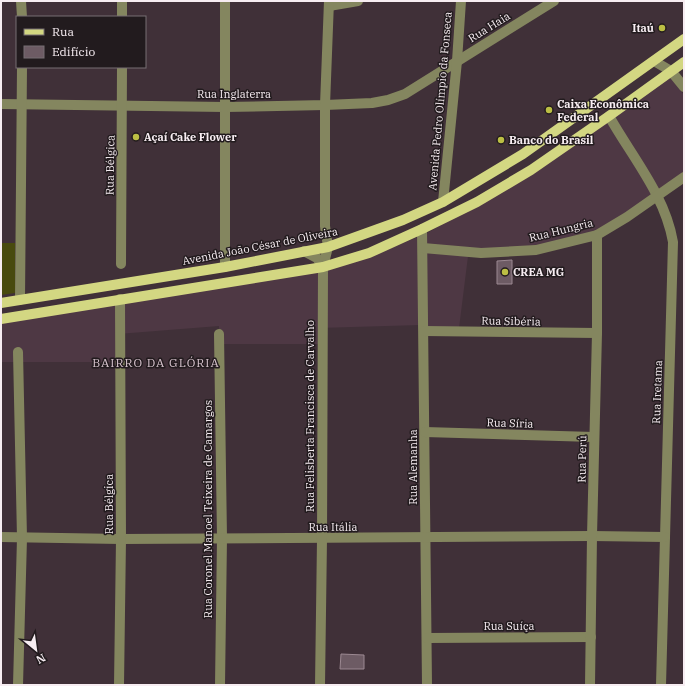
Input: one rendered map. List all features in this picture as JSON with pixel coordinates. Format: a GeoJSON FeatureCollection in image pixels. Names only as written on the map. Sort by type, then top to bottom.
{"type":"FeatureCollection","features":[{"type":"Feature","properties":{"kind":"main road","name":"Avenida João César de Oliveira"},"geometry":{"type":"LineString","coordinates":[[1,303],[225,267],[328,247],[403,220],[443,202],[523,154],[684,39]]}},
{"type":"Feature","properties":{"kind":"main road"},"geometry":{"type":"LineString","coordinates":[[1,319],[322,267],[369,253],[476,202],[531,170],[610,116],[684,62]]}},
{"type":"Feature","properties":{"kind":"street"},"geometry":{"type":"LineString","coordinates":[[22,1],[22,16]]}},
{"type":"Feature","properties":{"kind":"street"},"geometry":{"type":"LineString","coordinates":[[122,1],[122,16]]}},
{"type":"Feature","properties":{"kind":"street"},"geometry":{"type":"LineString","coordinates":[[225,1],[225,267]]}},
{"type":"Feature","properties":{"kind":"street"},"geometry":{"type":"LineString","coordinates":[[328,247],[325,226],[325,105],[329,3],[358,1]]}},
{"type":"Feature","properties":{"kind":"street","name":"Avenida Pedro Olímpio da Fonseca"},"geometry":{"type":"LineString","coordinates":[[443,202],[457,61],[461,1]]}},
{"type":"Feature","properties":{"kind":"street","name":"Rua Haia"},"geometry":{"type":"LineString","coordinates":[[457,61],[554,1]]}},
{"type":"Feature","properties":{"kind":"street","name":"Rua Inglaterra"},"geometry":{"type":"LineString","coordinates":[[1,104],[225,107],[372,103],[388,100],[404,94],[457,61]]}},
{"type":"Feature","properties":{"kind":"street"},"geometry":{"type":"LineString","coordinates":[[654,61],[671,71],[684,87]]}},
{"type":"Feature","properties":{"kind":"street"},"geometry":{"type":"LineString","coordinates":[[20,300],[22,68]]}},
{"type":"Feature","properties":{"kind":"street","name":"Rua Bélgica"},"geometry":{"type":"LineString","coordinates":[[121,264],[122,68]]}},
{"type":"Feature","properties":{"kind":"street","name":"Rua Iretama"},"geometry":{"type":"LineString","coordinates":[[610,116],[658,197],[671,228],[673,242],[661,685]]}},
{"type":"Feature","properties":{"kind":"street","name":"Rua Hungria"},"geometry":{"type":"LineString","coordinates":[[423,248],[481,252],[536,250],[597,234],[658,197],[684,177]]}},
{"type":"Feature","properties":{"kind":"street"},"geometry":{"type":"LineString","coordinates":[[422,229],[423,248]]}},
{"type":"Feature","properties":{"kind":"street","name":"Rua Perú"},"geometry":{"type":"LineString","coordinates":[[590,685],[597,333],[597,234]]}},
{"type":"Feature","properties":{"kind":"street","name":"Rua Felisberta Francisca de Carvalho"},"geometry":{"type":"LineString","coordinates":[[320,685],[322,539],[322,267],[328,247]]}},
{"type":"Feature","properties":{"kind":"street","name":"Rua Alemanha"},"geometry":{"type":"LineString","coordinates":[[423,248],[427,685]]}},
{"type":"Feature","properties":{"kind":"street"},"geometry":{"type":"LineString","coordinates":[[304,251],[317,258],[322,267]]}},
{"type":"Feature","properties":{"kind":"street","name":"Rua Bélgica"},"geometry":{"type":"LineString","coordinates":[[119,685],[121,539],[120,299]]}},
{"type":"Feature","properties":{"kind":"street","name":"Rua Sibéria"},"geometry":{"type":"LineString","coordinates":[[424,331],[597,333]]}},
{"type":"Feature","properties":{"kind":"street","name":"Rua Coronel Manoel Teixeira de Camargos"},"geometry":{"type":"LineString","coordinates":[[219,334],[222,538],[220,685]]}},
{"type":"Feature","properties":{"kind":"street"},"geometry":{"type":"LineString","coordinates":[[18,352],[22,538],[18,685]]}},
{"type":"Feature","properties":{"kind":"street","name":"Rua Síria"},"geometry":{"type":"LineString","coordinates":[[425,432],[594,437]]}},
{"type":"Feature","properties":{"kind":"street","name":"Rua Itália"},"geometry":{"type":"LineString","coordinates":[[1,537],[121,539],[322,539],[592,536],[665,537]]}},
{"type":"Feature","properties":{"kind":"street","name":"Rua Suíça"},"geometry":{"type":"LineString","coordinates":[[427,638],[591,637]]}},
{"type":"Feature","properties":{"kind":"shaded area"},"geometry":{"type":"Polygon","coordinates":[[[668,75],[684,95],[684,179],[589,241],[468,256],[458,336],[420,325],[318,328],[318,344],[219,344],[219,326],[118,334],[118,362],[1,362],[1,321],[369,257],[425,234],[476,206],[668,75]]]}},
{"type":"Feature","properties":{"kind":"shaded area"},"geometry":{"type":"Polygon","coordinates":[[[1,243],[15,243],[15,293],[1,295],[1,243]]]}},
{"type":"Feature","properties":{"kind":"building","name":"CREA MG"},"geometry":{"type":"Polygon","coordinates":[[[512,260],[512,284],[497,284],[497,261],[512,260]]]}},
{"type":"Feature","properties":{"kind":"building"},"geometry":{"type":"Polygon","coordinates":[[[341,654],[364,655],[364,669],[340,669],[341,654]]]}},
{"type":"Feature","properties":{"kind":"place","name":"Itaú"},"geometry":{"type":"Point","coordinates":[662,28]}},
{"type":"Feature","properties":{"kind":"place","name":"Caixa Econômica Federal"},"geometry":{"type":"Point","coordinates":[549,110]}},
{"type":"Feature","properties":{"kind":"place","name":"Açaí Cake Flower"},"geometry":{"type":"Point","coordinates":[136,137]}},
{"type":"Feature","properties":{"kind":"place","name":"Banco do Brasil"},"geometry":{"type":"Point","coordinates":[501,140]}},
{"type":"Feature","properties":{"kind":"place","name":"CREA MG"},"geometry":{"type":"Point","coordinates":[505,272]}},
{"type":"Feature","properties":{"kind":"district","name":"BAIRRO DA GLÓRIA"},"geometry":{"type":"Point","coordinates":[156,363]}}]}
